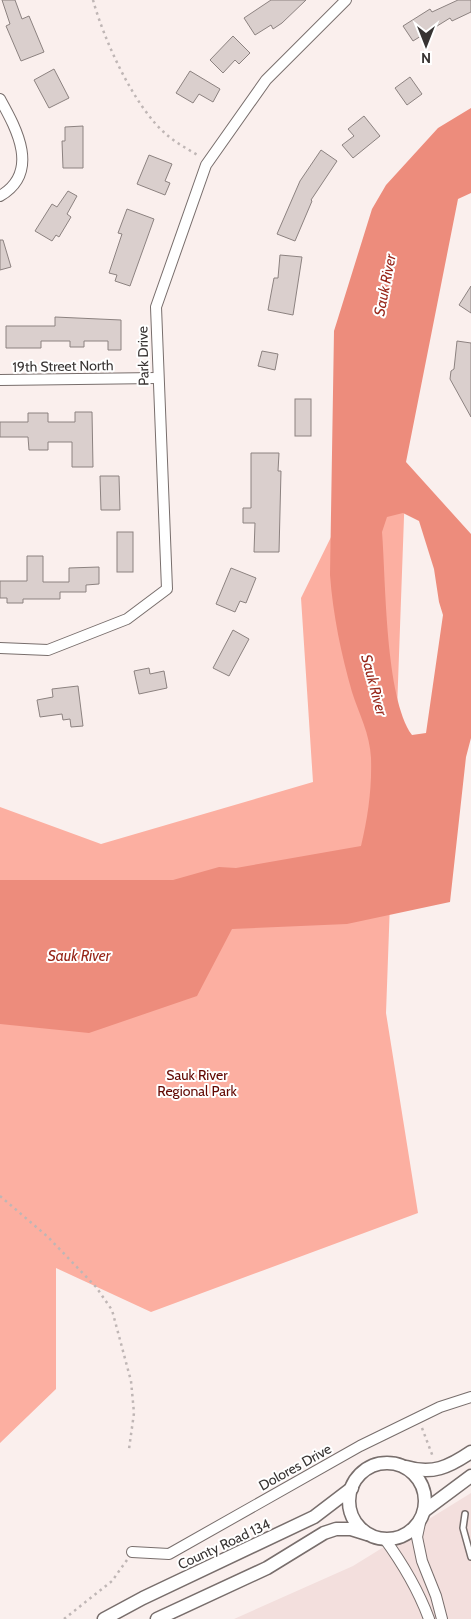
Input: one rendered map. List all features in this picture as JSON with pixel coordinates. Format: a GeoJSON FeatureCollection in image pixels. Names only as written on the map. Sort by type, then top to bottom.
{"type":"FeatureCollection","features":[{"type":"Feature","properties":{"kind":"street","name":"Park Drive"},"geometry":{"type":"LineString","coordinates":[[0,648],[48,650],[127,619],[167,589],[157,378],[156,307],[206,165],[266,80],[346,0]]}},
{"type":"Feature","properties":{"kind":"street"},"geometry":{"type":"LineString","coordinates":[[0,98],[18,133],[22,148],[22,164],[16,180],[0,196]]}},
{"type":"Feature","properties":{"kind":"street","name":"19th Street North"},"geometry":{"type":"LineString","coordinates":[[0,380],[157,378]]}},
{"type":"Feature","properties":{"kind":"street","name":"Dolores Drive"},"geometry":{"type":"LineString","coordinates":[[132,1552],[169,1554],[360,1446],[418,1417],[471,1397]]}},
{"type":"Feature","properties":{"kind":"street"},"geometry":{"type":"LineString","coordinates":[[370,1534],[361,1528],[352,1514],[349,1498],[357,1477],[366,1469],[377,1464],[389,1463],[420,1471],[436,1470],[451,1466],[471,1452]]}},
{"type":"Feature","properties":{"kind":"street"},"geometry":{"type":"LineString","coordinates":[[401,1466],[410,1471],[421,1484],[425,1500],[417,1537],[422,1561],[436,1596],[442,1619]]}},
{"type":"Feature","properties":{"kind":"street"},"geometry":{"type":"LineString","coordinates":[[157,1619],[267,1568],[324,1533],[336,1529],[351,1529],[384,1538],[406,1534],[422,1514],[471,1476]]}},
{"type":"Feature","properties":{"kind":"street","name":"County Road 134"},"geometry":{"type":"LineString","coordinates":[[104,1619],[143,1598],[314,1517],[352,1488]]}},
{"type":"Feature","properties":{"kind":"street"},"geometry":{"type":"LineString","coordinates":[[384,1538],[408,1573],[429,1619]]}},
{"type":"Feature","properties":{"kind":"lane"},"geometry":{"type":"LineString","coordinates":[[465,1514],[463,1528],[471,1557]]}},
{"type":"Feature","properties":{"kind":"path"},"geometry":{"type":"LineString","coordinates":[[93,0],[113,56],[150,115],[166,134],[199,156],[206,165]]}},
{"type":"Feature","properties":{"kind":"path"},"geometry":{"type":"LineString","coordinates":[[0,1196],[48,1237],[96,1287],[112,1310],[131,1382],[134,1413],[130,1449]]}},
{"type":"Feature","properties":{"kind":"path"},"geometry":{"type":"LineString","coordinates":[[418,1417],[433,1456]]}},
{"type":"Feature","properties":{"kind":"path"},"geometry":{"type":"LineString","coordinates":[[64,1619],[112,1581],[132,1552]]}},
{"type":"Feature","properties":{"kind":"shaded area"},"geometry":{"type":"Polygon","coordinates":[[[471,1493],[471,1619],[234,1619],[353,1566],[471,1493]]]}},
{"type":"Feature","properties":{"kind":"green space","name":"Sauk River Regional Park"},"geometry":{"type":"Polygon","coordinates":[[[406,462],[386,1013],[418,1213],[151,1312],[56,1268],[56,1389],[0,1443],[0,807],[101,844],[313,782],[301,598],[333,533],[406,462]]]}},
{"type":"Feature","properties":{"kind":"water","name":"Sauk River"},"geometry":{"type":"Polygon","coordinates":[[[471,108],[471,193],[458,199],[406,462],[471,534],[471,738],[466,757],[450,902],[347,924],[232,929],[197,996],[89,1033],[0,1024],[0,880],[173,880],[219,867],[236,868],[361,846],[368,813],[371,769],[370,749],[352,692],[341,648],[335,619],[330,575],[334,331],[372,209],[386,185],[438,128],[471,108]],[[403,513],[387,517],[382,532],[388,638],[392,667],[396,694],[403,717],[412,735],[426,733],[443,615],[434,569],[419,521],[403,513]]]}},
{"type":"Feature","properties":{"kind":"building"},"geometry":{"type":"Polygon","coordinates":[[[2,0],[15,0],[22,19],[29,16],[44,52],[21,61],[6,26],[10,24],[2,0]]]}},
{"type":"Feature","properties":{"kind":"building"},"geometry":{"type":"Polygon","coordinates":[[[271,0],[306,0],[282,23],[273,29],[271,25],[255,35],[244,18],[271,0]]]}},
{"type":"Feature","properties":{"kind":"building"},"geometry":{"type":"Polygon","coordinates":[[[458,0],[471,0],[471,12],[452,21],[450,18],[413,41],[403,26],[430,9],[432,12],[458,0]]]}},
{"type":"Feature","properties":{"kind":"building"},"geometry":{"type":"Polygon","coordinates":[[[233,36],[250,53],[239,64],[235,60],[223,73],[210,60],[233,36]]]}},
{"type":"Feature","properties":{"kind":"building"},"geometry":{"type":"Polygon","coordinates":[[[54,69],[69,98],[49,108],[34,80],[54,69]]]}},
{"type":"Feature","properties":{"kind":"building"},"geometry":{"type":"Polygon","coordinates":[[[190,71],[220,89],[213,102],[199,94],[193,103],[176,93],[190,71]]]}},
{"type":"Feature","properties":{"kind":"building"},"geometry":{"type":"Polygon","coordinates":[[[410,77],[422,94],[407,105],[395,88],[410,77]]]}},
{"type":"Feature","properties":{"kind":"building"},"geometry":{"type":"Polygon","coordinates":[[[364,116],[380,136],[353,158],[342,145],[354,136],[348,129],[364,116]]]}},
{"type":"Feature","properties":{"kind":"building"},"geometry":{"type":"Polygon","coordinates":[[[83,126],[83,168],[63,168],[62,141],[65,141],[65,127],[83,126]]]}},
{"type":"Feature","properties":{"kind":"building"},"geometry":{"type":"Polygon","coordinates":[[[321,150],[337,161],[311,200],[295,241],[277,234],[300,181],[321,150]]]}},
{"type":"Feature","properties":{"kind":"building"},"geometry":{"type":"Polygon","coordinates":[[[149,155],[172,164],[165,181],[170,183],[165,195],[137,184],[149,155]]]}},
{"type":"Feature","properties":{"kind":"building"},"geometry":{"type":"Polygon","coordinates":[[[68,191],[77,196],[67,214],[71,217],[59,237],[56,235],[52,241],[35,231],[52,204],[57,207],[68,191]]]}},
{"type":"Feature","properties":{"kind":"building"},"geometry":{"type":"Polygon","coordinates":[[[127,209],[154,219],[130,286],[115,281],[117,275],[109,273],[122,234],[118,233],[127,209]]]}},
{"type":"Feature","properties":{"kind":"building"},"geometry":{"type":"Polygon","coordinates":[[[0,240],[3,240],[11,267],[0,270],[0,240]]]}},
{"type":"Feature","properties":{"kind":"building"},"geometry":{"type":"Polygon","coordinates":[[[280,255],[302,257],[293,315],[268,310],[274,278],[278,278],[280,255]]]}},
{"type":"Feature","properties":{"kind":"building"},"geometry":{"type":"Polygon","coordinates":[[[471,286],[471,313],[459,305],[471,286]]]}},
{"type":"Feature","properties":{"kind":"building"},"geometry":{"type":"Polygon","coordinates":[[[55,317],[121,320],[121,350],[108,350],[108,341],[84,341],[84,347],[70,347],[70,341],[41,341],[41,348],[6,348],[6,326],[55,326],[55,317]]]}},
{"type":"Feature","properties":{"kind":"building"},"geometry":{"type":"Polygon","coordinates":[[[457,341],[471,343],[471,417],[450,379],[451,371],[454,369],[457,341]]]}},
{"type":"Feature","properties":{"kind":"building"},"geometry":{"type":"Polygon","coordinates":[[[262,351],[278,354],[275,370],[258,366],[262,351]]]}},
{"type":"Feature","properties":{"kind":"building"},"geometry":{"type":"Polygon","coordinates":[[[295,399],[311,399],[311,436],[295,436],[295,399]]]}},
{"type":"Feature","properties":{"kind":"building"},"geometry":{"type":"Polygon","coordinates":[[[75,412],[92,412],[93,467],[72,467],[72,442],[48,442],[48,450],[29,450],[28,437],[0,437],[0,422],[28,422],[28,413],[48,413],[48,422],[75,422],[75,412]]]}},
{"type":"Feature","properties":{"kind":"building"},"geometry":{"type":"Polygon","coordinates":[[[251,453],[279,453],[278,471],[281,471],[279,552],[254,552],[255,523],[243,523],[243,508],[251,508],[251,453]]]}},
{"type":"Feature","properties":{"kind":"building"},"geometry":{"type":"Polygon","coordinates":[[[100,476],[119,476],[120,510],[101,510],[100,476]]]}},
{"type":"Feature","properties":{"kind":"building"},"geometry":{"type":"Polygon","coordinates":[[[117,532],[133,532],[133,572],[117,572],[117,532]]]}},
{"type":"Feature","properties":{"kind":"building"},"geometry":{"type":"Polygon","coordinates":[[[27,556],[43,556],[43,582],[69,582],[69,568],[99,567],[99,584],[86,585],[86,592],[60,592],[60,599],[23,599],[23,603],[7,603],[7,598],[0,598],[0,581],[27,581],[27,556]]]}},
{"type":"Feature","properties":{"kind":"building"},"geometry":{"type":"Polygon","coordinates":[[[231,568],[256,578],[246,603],[240,601],[235,612],[216,604],[231,568]]]}},
{"type":"Feature","properties":{"kind":"building"},"geometry":{"type":"Polygon","coordinates":[[[233,630],[249,639],[229,676],[213,668],[233,630]]]}},
{"type":"Feature","properties":{"kind":"building"},"geometry":{"type":"Polygon","coordinates":[[[149,668],[150,674],[164,671],[167,688],[139,694],[134,671],[149,668]]]}},
{"type":"Feature","properties":{"kind":"building"},"geometry":{"type":"Polygon","coordinates":[[[78,686],[83,726],[71,727],[70,719],[63,720],[62,714],[40,717],[37,700],[53,697],[52,689],[78,686]]]}}]}
